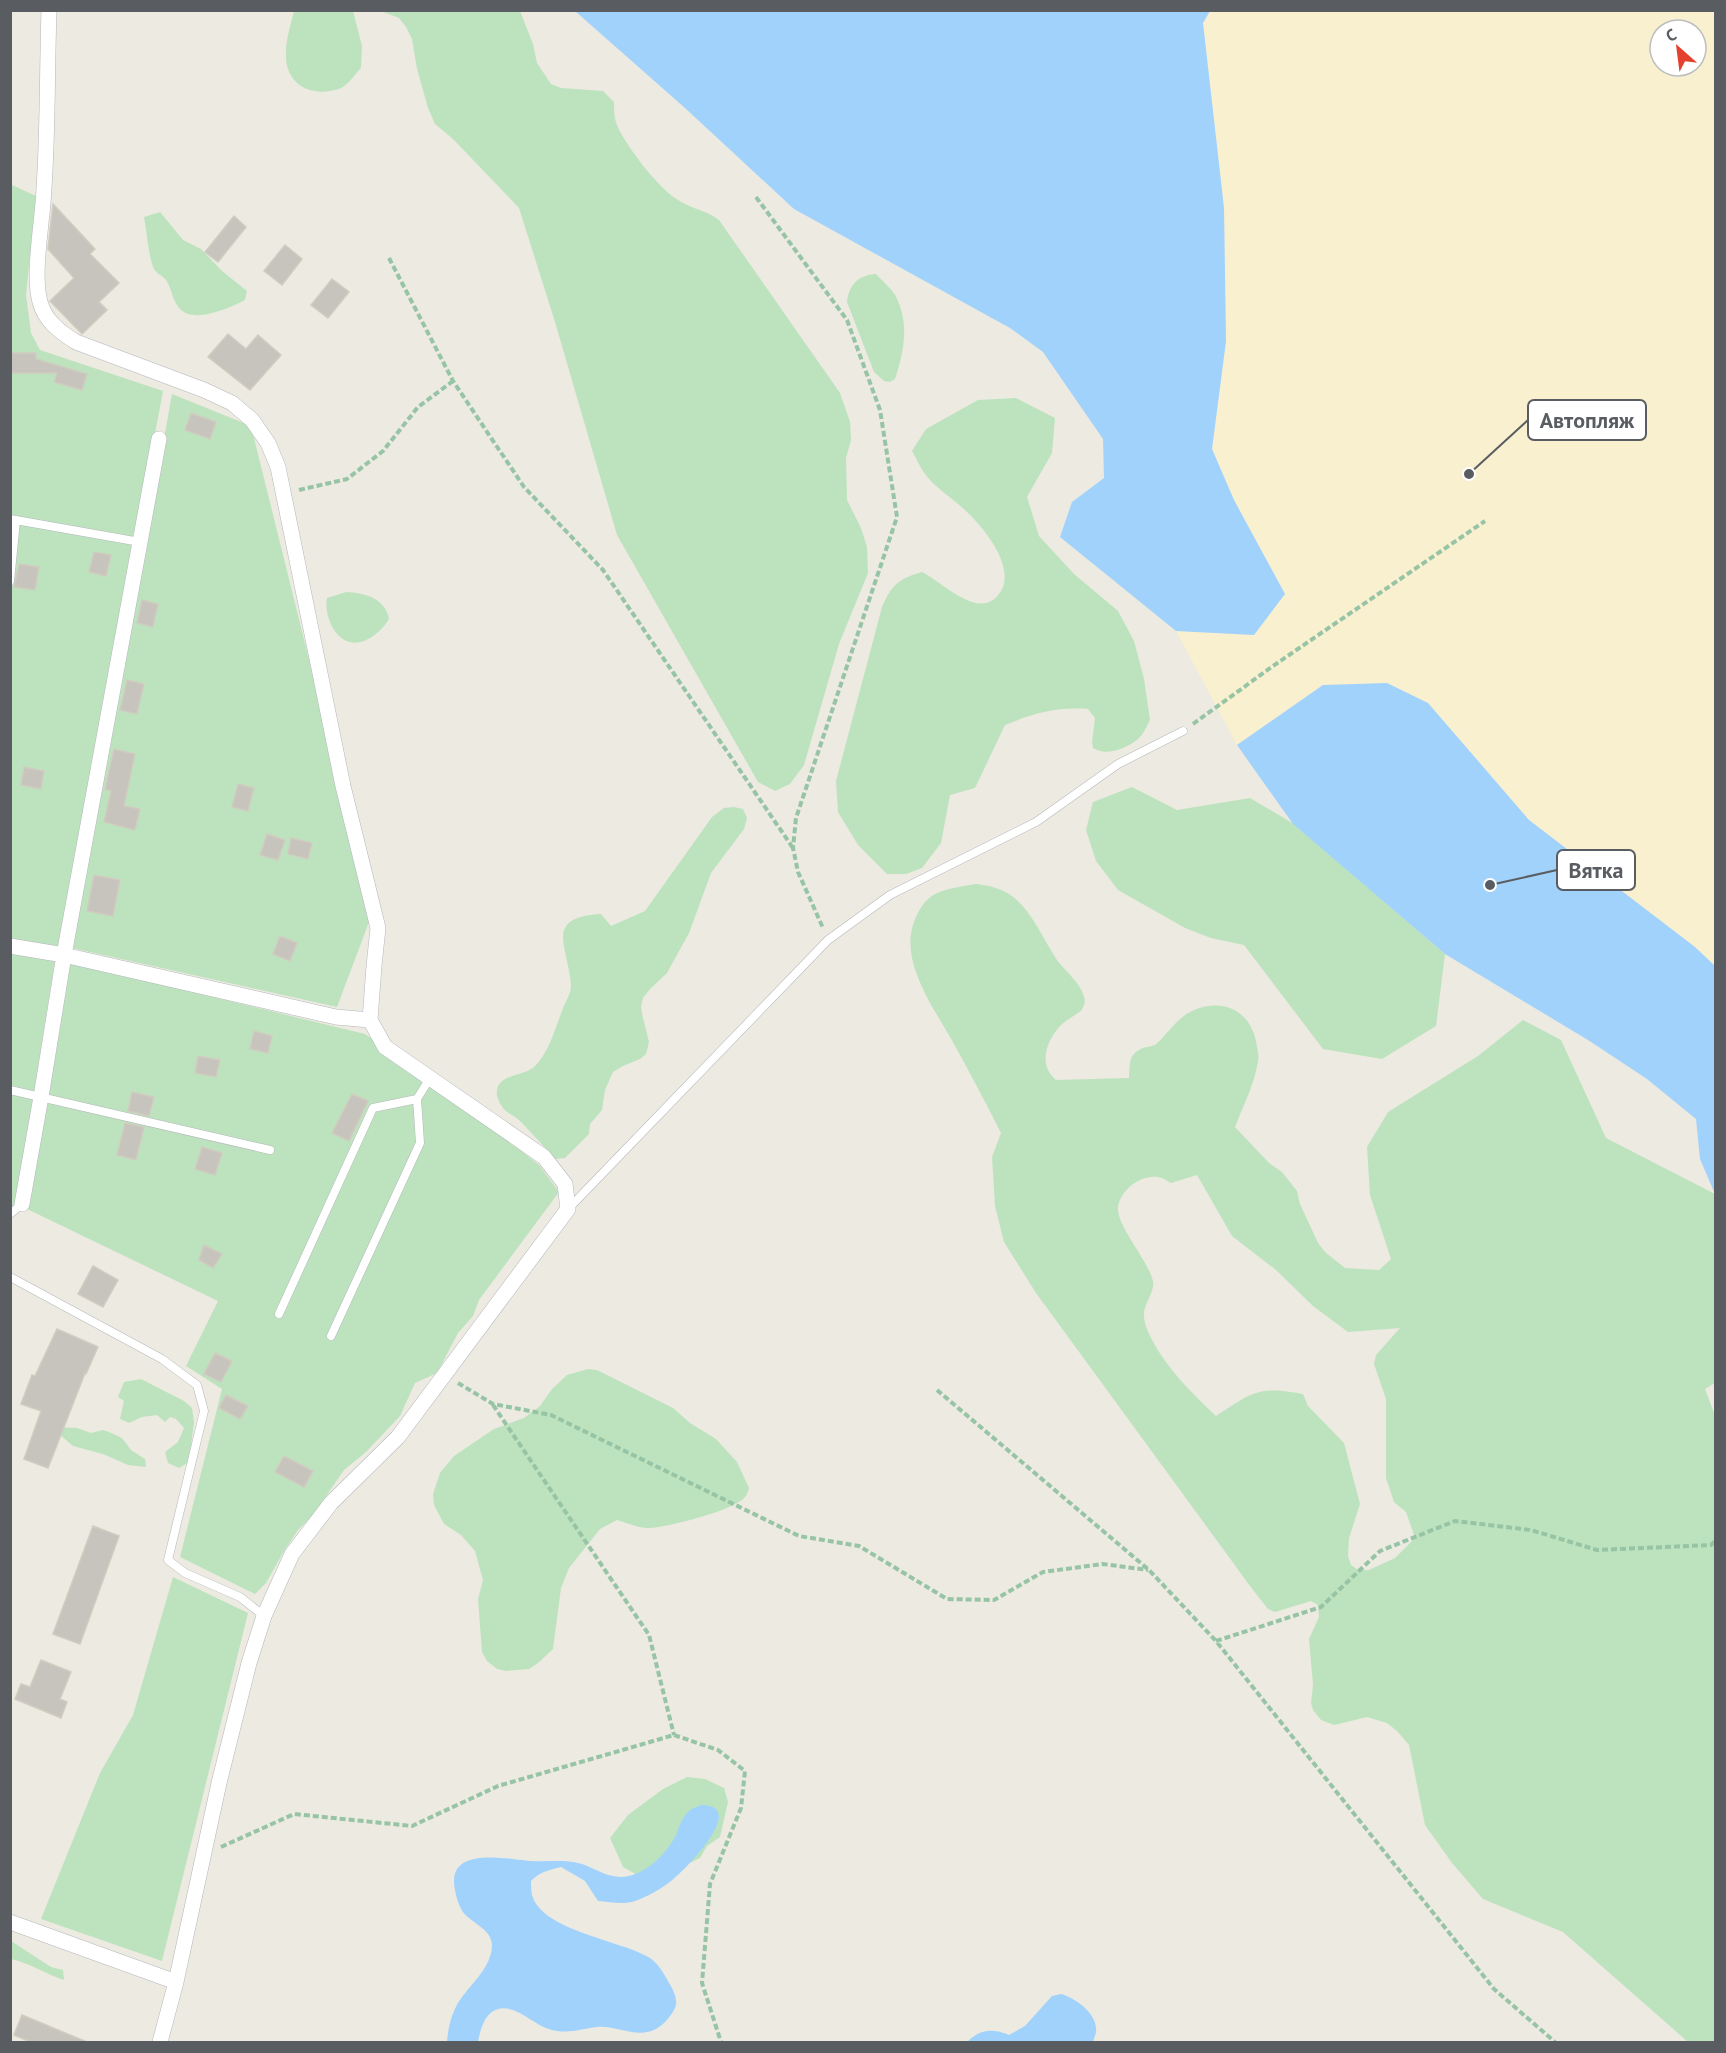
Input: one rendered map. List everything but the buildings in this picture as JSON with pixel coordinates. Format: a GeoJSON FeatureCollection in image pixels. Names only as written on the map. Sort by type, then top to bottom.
{"type":"FeatureCollection","features":[{"type":"Feature","properties":{"kind":"street"},"geometry":{"type":"LineString","coordinates":[[49,10],[44,188],[37,282],[40,304],[51,323],[76,342],[204,390],[232,403],[252,420],[268,443],[278,467],[343,786],[378,928],[370,1020],[386,1047],[544,1156],[565,1184],[568,1209],[398,1437],[331,1503],[292,1554],[264,1617],[249,1663],[160,2043]]}},
{"type":"Feature","properties":{"kind":"street"},"geometry":{"type":"LineString","coordinates":[[16,1209],[41,1097],[64,955],[159,439]]}},
{"type":"Feature","properties":{"kind":"street"},"geometry":{"type":"LineString","coordinates":[[10,946],[64,955],[336,1017],[370,1020]]}},
{"type":"Feature","properties":{"kind":"street"},"geometry":{"type":"LineString","coordinates":[[10,1922],[176,1982]]}},
{"type":"Feature","properties":{"kind":"lane"},"geometry":{"type":"LineString","coordinates":[[10,581],[13,520],[140,542]]}},
{"type":"Feature","properties":{"kind":"lane"},"geometry":{"type":"LineString","coordinates":[[568,1209],[828,940],[890,895],[1036,822],[1118,764],[1183,732]]}},
{"type":"Feature","properties":{"kind":"lane"},"geometry":{"type":"LineString","coordinates":[[331,1336],[420,1143],[417,1099],[430,1077]]}},
{"type":"Feature","properties":{"kind":"lane"},"geometry":{"type":"LineString","coordinates":[[10,1090],[270,1150]]}},
{"type":"Feature","properties":{"kind":"lane"},"geometry":{"type":"LineString","coordinates":[[279,1314],[373,1108],[417,1099]]}},
{"type":"Feature","properties":{"kind":"lane"},"geometry":{"type":"LineString","coordinates":[[12,1278],[162,1359],[197,1385],[204,1411],[168,1560],[184,1573],[240,1598],[264,1617]]}},
{"type":"Feature","properties":{"kind":"path"},"geometry":{"type":"LineString","coordinates":[[756,197],[847,320],[880,410],[897,517],[796,818],[793,848],[798,872],[828,940]]}},
{"type":"Feature","properties":{"kind":"path"},"geometry":{"type":"LineString","coordinates":[[389,258],[453,381],[524,487],[603,570],[793,848]]}},
{"type":"Feature","properties":{"kind":"path"},"geometry":{"type":"LineString","coordinates":[[284,494],[347,479],[383,450],[418,406],[453,381]]}},
{"type":"Feature","properties":{"kind":"path"},"geometry":{"type":"LineString","coordinates":[[1183,732],[1273,666],[1485,521]]}},
{"type":"Feature","properties":{"kind":"path"},"geometry":{"type":"LineString","coordinates":[[444,1375],[493,1404],[551,1415],[799,1536],[860,1546],[947,1599],[994,1600],[1043,1572],[1103,1564],[1149,1570]]}},
{"type":"Feature","properties":{"kind":"path"},"geometry":{"type":"LineString","coordinates":[[937,1390],[1149,1570],[1216,1641],[1494,1989],[1555,2043]]}},
{"type":"Feature","properties":{"kind":"path"},"geometry":{"type":"LineString","coordinates":[[493,1404],[650,1635],[674,1735]]}},
{"type":"Feature","properties":{"kind":"path"},"geometry":{"type":"LineString","coordinates":[[1216,1641],[1321,1607],[1380,1551],[1455,1521],[1531,1530],[1597,1550],[1711,1545],[1716,1540]]}},
{"type":"Feature","properties":{"kind":"path"},"geometry":{"type":"LineString","coordinates":[[203,1855],[294,1814],[412,1826],[498,1786],[674,1735],[718,1750],[745,1771],[741,1808],[710,1884],[702,1983],[721,2043]]}},
{"type":"Feature","properties":{"kind":"green space"},"geometry":{"type":"Polygon","coordinates":[[[294,11],[353,11],[362,46],[361,68],[344,87],[320,92],[310,90],[295,81],[287,63],[286,47],[294,11]]]}},
{"type":"Feature","properties":{"kind":"green space"},"geometry":{"type":"Polygon","coordinates":[[[381,11],[520,11],[533,44],[537,63],[551,84],[561,88],[603,91],[614,102],[615,117],[621,134],[643,166],[678,200],[719,220],[840,393],[850,422],[851,440],[846,458],[847,500],[861,528],[867,547],[868,573],[839,644],[804,765],[790,784],[775,791],[758,782],[617,535],[519,208],[453,139],[435,124],[417,69],[412,39],[399,18],[381,11]]]}},
{"type":"Feature","properties":{"kind":"green space"},"geometry":{"type":"Polygon","coordinates":[[[10,184],[36,196],[26,295],[31,333],[40,350],[163,391],[58,951],[11,943],[10,184]]]}},
{"type":"Feature","properties":{"kind":"green space"},"geometry":{"type":"Polygon","coordinates":[[[160,212],[183,240],[201,249],[222,271],[247,291],[245,300],[203,315],[186,313],[180,309],[166,280],[154,269],[150,255],[144,217],[160,212]]]}},
{"type":"Feature","properties":{"kind":"green space"},"geometry":{"type":"Polygon","coordinates":[[[876,274],[895,295],[903,316],[903,348],[895,379],[890,382],[884,381],[874,372],[847,302],[855,282],[864,276],[876,274]]]}},
{"type":"Feature","properties":{"kind":"green space"},"geometry":{"type":"Polygon","coordinates":[[[172,394],[251,426],[317,692],[369,922],[337,1007],[72,948],[172,394]]]}},
{"type":"Feature","properties":{"kind":"green space"},"geometry":{"type":"Polygon","coordinates":[[[1016,398],[1055,418],[1052,453],[1027,497],[1039,536],[1074,574],[1118,611],[1134,641],[1144,679],[1150,720],[1143,733],[1135,741],[1124,748],[1105,752],[1093,748],[1095,718],[1088,709],[1045,712],[1005,725],[975,788],[950,795],[941,843],[922,868],[906,874],[887,874],[858,845],[838,812],[836,781],[882,607],[897,584],[907,577],[922,572],[962,598],[973,602],[983,603],[993,600],[1001,591],[1004,582],[1002,561],[991,540],[965,510],[929,479],[912,451],[926,429],[978,400],[1016,398]]]}},
{"type":"Feature","properties":{"kind":"green space"},"geometry":{"type":"Polygon","coordinates":[[[346,592],[367,595],[379,601],[387,612],[389,619],[378,633],[367,640],[356,643],[344,640],[331,624],[327,611],[327,598],[346,592]]]}},
{"type":"Feature","properties":{"kind":"green space"},"geometry":{"type":"Polygon","coordinates":[[[1132,787],[1177,810],[1250,798],[1294,824],[1445,954],[1436,1026],[1382,1059],[1323,1049],[1244,945],[1211,938],[1185,928],[1118,890],[1096,861],[1086,830],[1093,802],[1132,787]]]}},
{"type":"Feature","properties":{"kind":"green space"},"geometry":{"type":"Polygon","coordinates":[[[724,808],[743,809],[747,818],[744,829],[711,873],[689,933],[667,973],[643,998],[642,1014],[649,1042],[646,1054],[613,1072],[605,1090],[602,1110],[590,1124],[589,1134],[565,1158],[555,1159],[519,1120],[503,1108],[497,1096],[497,1088],[505,1079],[525,1072],[536,1065],[552,1038],[571,989],[563,937],[565,928],[571,921],[583,916],[601,914],[611,926],[645,911],[712,817],[724,808]]]}},
{"type":"Feature","properties":{"kind":"green space"},"geometry":{"type":"Polygon","coordinates":[[[977,884],[999,889],[1019,902],[1032,917],[1057,960],[1082,992],[1085,1000],[1082,1010],[1062,1024],[1048,1044],[1047,1067],[1056,1080],[1129,1078],[1132,1056],[1138,1050],[1156,1044],[1178,1021],[1194,1010],[1206,1006],[1227,1007],[1244,1017],[1254,1035],[1258,1059],[1252,1086],[1235,1127],[1269,1163],[1282,1172],[1297,1191],[1300,1204],[1318,1243],[1325,1252],[1345,1268],[1379,1270],[1391,1259],[1370,1195],[1367,1147],[1388,1112],[1478,1056],[1523,1020],[1561,1040],[1606,1138],[1715,1194],[1715,1383],[1705,1389],[1716,1418],[1715,2042],[1688,2042],[1563,1932],[1483,1899],[1452,1863],[1425,1825],[1409,1745],[1397,1731],[1387,1723],[1367,1717],[1334,1725],[1321,1720],[1313,1710],[1309,1639],[1319,1617],[1318,1605],[1311,1601],[1275,1612],[1268,1609],[1036,1293],[1004,1242],[995,1206],[992,1157],[1001,1133],[927,997],[913,963],[912,929],[923,904],[942,891],[977,884]],[[1197,1175],[1171,1183],[1160,1177],[1145,1178],[1127,1189],[1118,1207],[1122,1223],[1153,1281],[1144,1312],[1149,1334],[1170,1368],[1188,1388],[1216,1416],[1256,1393],[1275,1390],[1303,1394],[1308,1406],[1344,1443],[1360,1504],[1349,1538],[1348,1556],[1351,1565],[1358,1570],[1369,1570],[1395,1558],[1415,1538],[1406,1512],[1394,1502],[1386,1478],[1386,1399],[1374,1364],[1376,1355],[1400,1328],[1348,1332],[1313,1306],[1276,1270],[1232,1236],[1197,1175]]]}},
{"type":"Feature","properties":{"kind":"green space"},"geometry":{"type":"Polygon","coordinates":[[[11,953],[55,960],[16,1205],[11,1208],[11,953]]]}},
{"type":"Feature","properties":{"kind":"green space"},"geometry":{"type":"Polygon","coordinates":[[[69,962],[365,1034],[430,1078],[539,1165],[559,1192],[479,1300],[473,1316],[458,1333],[437,1373],[415,1383],[400,1416],[366,1452],[344,1470],[313,1515],[298,1530],[266,1583],[255,1594],[180,1557],[222,1389],[186,1366],[218,1301],[27,1209],[69,962]]]}},
{"type":"Feature","properties":{"kind":"green space"},"geometry":{"type":"Polygon","coordinates":[[[588,1369],[597,1370],[673,1408],[690,1423],[716,1439],[737,1462],[749,1488],[746,1496],[739,1502],[700,1517],[648,1528],[617,1520],[600,1529],[569,1568],[561,1588],[553,1649],[529,1669],[506,1671],[497,1669],[487,1661],[482,1652],[478,1599],[483,1580],[475,1551],[461,1535],[444,1524],[434,1505],[433,1494],[440,1473],[454,1456],[494,1429],[524,1418],[540,1406],[552,1389],[567,1375],[588,1369]]]}},
{"type":"Feature","properties":{"kind":"green space"},"geometry":{"type":"Polygon","coordinates":[[[141,1379],[184,1401],[192,1408],[194,1422],[189,1462],[179,1468],[168,1463],[165,1452],[178,1442],[184,1428],[176,1419],[170,1417],[165,1422],[157,1415],[142,1417],[129,1423],[120,1419],[124,1401],[118,1397],[124,1382],[141,1379]]]}},
{"type":"Feature","properties":{"kind":"green space"},"geometry":{"type":"Polygon","coordinates":[[[58,1427],[77,1428],[91,1433],[103,1430],[109,1432],[122,1438],[131,1450],[145,1459],[146,1467],[128,1465],[103,1454],[73,1446],[59,1434],[58,1427]]]}},
{"type":"Feature","properties":{"kind":"green space"},"geometry":{"type":"Polygon","coordinates":[[[173,1577],[248,1613],[162,1961],[41,1919],[100,1773],[133,1715],[173,1577]]]}},
{"type":"Feature","properties":{"kind":"green space"},"geometry":{"type":"Polygon","coordinates":[[[687,1777],[705,1779],[724,1788],[728,1802],[720,1837],[707,1846],[700,1858],[658,1878],[641,1877],[623,1867],[610,1838],[628,1815],[663,1789],[687,1777]]]}},
{"type":"Feature","properties":{"kind":"green space"},"geometry":{"type":"Polygon","coordinates":[[[11,1941],[51,1967],[63,1970],[64,1980],[11,1959],[11,1941]]]}},
{"type":"Feature","properties":{"kind":"sand"},"geometry":{"type":"Polygon","coordinates":[[[1210,11],[1715,11],[1715,966],[1695,947],[1529,820],[1428,703],[1323,685],[1237,745],[1176,631],[1254,635],[1234,500],[1212,449],[1226,341],[1224,208],[1203,23],[1210,11]]]}},
{"type":"Feature","properties":{"kind":"water"},"geometry":{"type":"Polygon","coordinates":[[[575,11],[1210,11],[1203,23],[1224,208],[1226,341],[1212,449],[1234,500],[1285,594],[1254,635],[1176,631],[1060,537],[1072,502],[1104,478],[1103,439],[1043,352],[1010,328],[794,209],[685,108],[575,11]]]}},
{"type":"Feature","properties":{"kind":"water"},"geometry":{"type":"Polygon","coordinates":[[[1387,683],[1428,703],[1529,820],[1695,947],[1715,966],[1715,1194],[1700,1159],[1696,1119],[1647,1079],[1588,1040],[1445,954],[1293,824],[1237,745],[1323,685],[1387,683]]]}},
{"type":"Feature","properties":{"kind":"water"},"geometry":{"type":"Polygon","coordinates":[[[701,1805],[714,1808],[719,1815],[709,1839],[678,1875],[663,1887],[644,1897],[626,1903],[598,1901],[585,1881],[561,1867],[541,1873],[531,1881],[532,1895],[539,1907],[551,1918],[566,1926],[637,1952],[656,1963],[676,1999],[674,2010],[663,2024],[655,2030],[639,2033],[606,2027],[558,2031],[545,2028],[519,2012],[505,2008],[489,2014],[478,2042],[447,2042],[450,2022],[456,2008],[484,1969],[492,1945],[488,1934],[467,1916],[458,1901],[454,1881],[456,1870],[463,1863],[485,1858],[569,1862],[582,1864],[610,1876],[629,1876],[644,1870],[657,1860],[672,1842],[687,1813],[701,1805]]]}},
{"type":"Feature","properties":{"kind":"water"},"geometry":{"type":"Polygon","coordinates":[[[1061,1994],[1078,2002],[1092,2017],[1096,2030],[1093,2042],[967,2042],[977,2034],[987,2031],[998,2031],[1009,2035],[1025,2026],[1052,1996],[1061,1994]]]}},
{"type":"Feature","properties":{"kind":"place","name":"Автопляж"},"geometry":{"type":"Point","coordinates":[1469,474]}},
{"type":"Feature","properties":{"kind":"place","name":"Вятка"},"geometry":{"type":"Point","coordinates":[1490,885]}}]}
